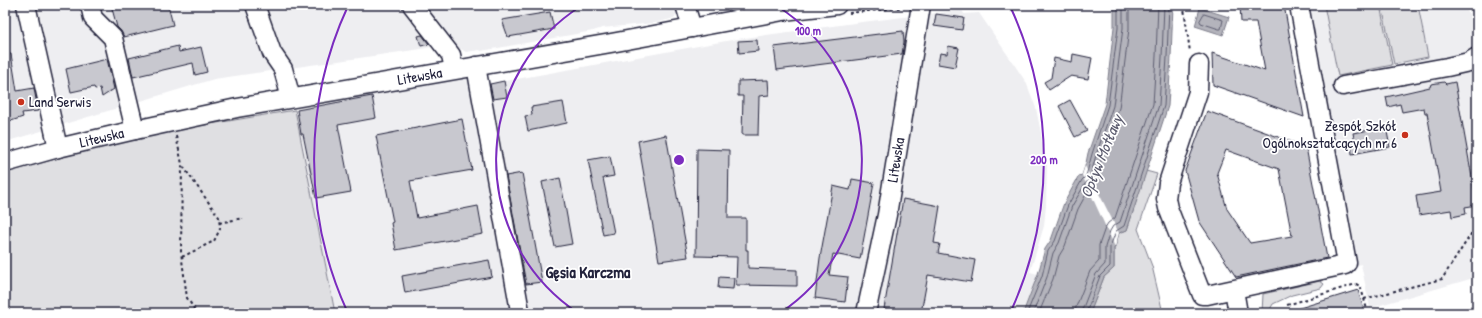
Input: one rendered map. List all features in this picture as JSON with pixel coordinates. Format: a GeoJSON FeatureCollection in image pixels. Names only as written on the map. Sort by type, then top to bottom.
{"type":"FeatureCollection","features":[{"type":"Feature","properties":{"kind":"street"},"geometry":{"type":"LineString","coordinates":[[26,5],[58,148]]}},
{"type":"Feature","properties":{"kind":"street"},"geometry":{"type":"LineString","coordinates":[[90,5],[93,18],[112,38],[134,130]]}},
{"type":"Feature","properties":{"kind":"street"},"geometry":{"type":"LineString","coordinates":[[255,5],[272,53],[283,69],[291,98]]}},
{"type":"Feature","properties":{"kind":"street"},"geometry":{"type":"LineString","coordinates":[[412,5],[451,55],[454,69]]}},
{"type":"Feature","properties":{"kind":"street"},"geometry":{"type":"LineString","coordinates":[[685,5],[692,28]]}},
{"type":"Feature","properties":{"kind":"street","name":"Litewska"},"geometry":{"type":"LineString","coordinates":[[5,163],[58,148],[173,121],[237,108],[783,11],[837,5]]}},
{"type":"Feature","properties":{"kind":"street","name":"Litewska"},"geometry":{"type":"LineString","coordinates":[[866,313],[887,215],[921,5]]}},
{"type":"Feature","properties":{"kind":"street"},"geometry":{"type":"LineString","coordinates":[[1199,64],[1198,92],[1168,184],[1166,199],[1168,208],[1202,296],[1342,267],[1347,263],[1299,5]]}},
{"type":"Feature","properties":{"kind":"street"},"geometry":{"type":"LineString","coordinates":[[1343,86],[1468,62],[1476,59]]}},
{"type":"Feature","properties":{"kind":"street"},"geometry":{"type":"LineString","coordinates":[[476,66],[520,311]]}},
{"type":"Feature","properties":{"kind":"street"},"geometry":{"type":"LineString","coordinates":[[1234,290],[1238,313]]}},
{"type":"Feature","properties":{"kind":"path"},"geometry":{"type":"LineString","coordinates":[[1185,5],[1184,8],[1191,55],[1199,64]]}},
{"type":"Feature","properties":{"kind":"path"},"geometry":{"type":"LineString","coordinates":[[1467,5],[1477,17]]}},
{"type":"Feature","properties":{"kind":"path"},"geometry":{"type":"LineString","coordinates":[[173,121],[182,164],[181,252],[187,298],[197,313]]}},
{"type":"Feature","properties":{"kind":"path"},"geometry":{"type":"LineString","coordinates":[[182,164],[218,218],[220,229],[214,241],[182,257]]}},
{"type":"Feature","properties":{"kind":"path"},"geometry":{"type":"LineString","coordinates":[[219,223],[243,218]]}},
{"type":"Feature","properties":{"kind":"path"},"geometry":{"type":"LineString","coordinates":[[1364,299],[1442,279],[1477,225]]}},
{"type":"Feature","properties":{"kind":"path"},"geometry":{"type":"LineString","coordinates":[[1287,305],[1356,284],[1360,286],[1368,313]]}},
{"type":"Feature","properties":{"kind":"path"},"geometry":{"type":"LineString","coordinates":[[1460,313],[1477,305]]}},
{"type":"Feature","properties":{"kind":"shaded area"},"geometry":{"type":"Polygon","coordinates":[[[5,5],[678,5],[675,18],[655,23],[602,28],[593,31],[481,51],[466,52],[451,43],[421,49],[214,79],[5,142],[5,5]]]}},
{"type":"Feature","properties":{"kind":"shaded area","name":"Zespół Szkół Ogólnokształcących nr 6"},"geometry":{"type":"Polygon","coordinates":[[[1309,5],[1461,5],[1477,22],[1477,277],[1370,308],[1361,264],[1358,265],[1309,5]]]}},
{"type":"Feature","properties":{"kind":"shaded area"},"geometry":{"type":"Polygon","coordinates":[[[1324,5],[1380,5],[1392,65],[1338,76],[1324,5]]]}},
{"type":"Feature","properties":{"kind":"shaded area"},"geometry":{"type":"Polygon","coordinates":[[[1418,5],[1428,57],[1394,64],[1382,6],[1418,5]]]}},
{"type":"Feature","properties":{"kind":"shaded area"},"geometry":{"type":"Polygon","coordinates":[[[962,10],[964,14],[979,13],[1026,82],[1036,108],[1047,163],[1046,206],[1044,226],[1030,272],[1038,274],[1023,313],[335,313],[295,110],[469,77],[471,87],[473,87],[737,39],[962,10]]]}},
{"type":"Feature","properties":{"kind":"shaded area"},"geometry":{"type":"Polygon","coordinates":[[[295,110],[335,313],[5,313],[5,173],[138,136],[295,110]]]}},
{"type":"Feature","properties":{"kind":"shaded area"},"geometry":{"type":"Polygon","coordinates":[[[1146,171],[1157,174],[1138,229],[1152,266],[1163,313],[1090,313],[1104,277],[1114,268],[1114,248],[1119,233],[1127,230],[1146,171]]]}},
{"type":"Feature","properties":{"kind":"shaded area"},"geometry":{"type":"Polygon","coordinates":[[[1320,281],[1324,284],[1321,288],[1292,295],[1273,304],[1268,313],[1262,313],[1263,294],[1320,281]]]}},
{"type":"Feature","properties":{"kind":"water","name":"Opływ Motławy"},"geometry":{"type":"Polygon","coordinates":[[[1114,5],[1173,5],[1168,106],[1127,230],[1119,233],[1114,248],[1114,268],[1104,277],[1090,313],[1023,313],[1038,274],[1045,249],[1051,240],[1064,203],[1079,176],[1082,175],[1105,104],[1114,27],[1114,5]]]}},
{"type":"Feature","properties":{"kind":"water"},"geometry":{"type":"Polygon","coordinates":[[[1200,8],[1229,17],[1223,35],[1195,26],[1200,8]]]}},
{"type":"Feature","properties":{"kind":"pier"},"geometry":{"type":"Polygon","coordinates":[[[1085,166],[1119,233],[1115,247],[1082,175],[1085,166]]]}},
{"type":"Feature","properties":{"kind":"building"},"geometry":{"type":"Polygon","coordinates":[[[111,5],[168,5],[173,25],[124,37],[117,27],[111,5]]]}},
{"type":"Feature","properties":{"kind":"building"},"geometry":{"type":"Polygon","coordinates":[[[1240,5],[1284,5],[1304,117],[1213,85],[1212,53],[1265,71],[1256,22],[1241,22],[1240,5]]]}},
{"type":"Feature","properties":{"kind":"building"},"geometry":{"type":"Polygon","coordinates":[[[550,12],[554,29],[508,37],[502,20],[550,12]]]}},
{"type":"Feature","properties":{"kind":"building"},"geometry":{"type":"Polygon","coordinates":[[[936,14],[964,18],[962,30],[934,26],[936,14]]]}},
{"type":"Feature","properties":{"kind":"building"},"geometry":{"type":"Polygon","coordinates":[[[903,31],[904,42],[902,54],[777,70],[774,47],[903,31]]]}},
{"type":"Feature","properties":{"kind":"building"},"geometry":{"type":"Polygon","coordinates":[[[422,35],[429,44],[421,46],[418,36],[422,35]]]}},
{"type":"Feature","properties":{"kind":"building"},"geometry":{"type":"Polygon","coordinates":[[[757,40],[758,51],[739,53],[738,41],[757,40]]]}},
{"type":"Feature","properties":{"kind":"building"},"geometry":{"type":"Polygon","coordinates":[[[178,46],[179,52],[201,47],[207,72],[195,75],[193,63],[133,77],[129,58],[178,46]]]}},
{"type":"Feature","properties":{"kind":"building"},"geometry":{"type":"Polygon","coordinates":[[[948,46],[959,48],[955,67],[938,64],[940,53],[947,54],[948,46]]]}},
{"type":"Feature","properties":{"kind":"building","name":"Land Serwis"},"geometry":{"type":"Polygon","coordinates":[[[5,54],[11,54],[17,91],[34,88],[38,111],[22,113],[23,117],[11,121],[7,116],[5,117],[5,54]]]}},
{"type":"Feature","properties":{"kind":"building"},"geometry":{"type":"Polygon","coordinates":[[[1073,54],[1092,58],[1088,79],[1071,76],[1049,90],[1044,82],[1051,78],[1054,58],[1072,62],[1073,54]]]}},
{"type":"Feature","properties":{"kind":"building"},"geometry":{"type":"Polygon","coordinates":[[[107,59],[114,89],[102,97],[100,88],[95,89],[94,87],[71,92],[66,69],[107,59]]]}},
{"type":"Feature","properties":{"kind":"building"},"geometry":{"type":"Polygon","coordinates":[[[768,80],[769,95],[759,96],[758,135],[742,135],[743,96],[738,96],[738,81],[768,80]]]}},
{"type":"Feature","properties":{"kind":"building"},"geometry":{"type":"Polygon","coordinates":[[[504,81],[507,97],[493,99],[490,84],[504,81]]]}},
{"type":"Feature","properties":{"kind":"building"},"geometry":{"type":"Polygon","coordinates":[[[1444,82],[1446,84],[1455,82],[1475,194],[1477,193],[1477,205],[1465,207],[1466,214],[1452,217],[1451,210],[1419,215],[1416,196],[1441,192],[1427,113],[1425,113],[1424,108],[1402,112],[1400,104],[1388,107],[1386,97],[1430,87],[1431,84],[1444,82]]]}},
{"type":"Feature","properties":{"kind":"building"},"geometry":{"type":"Polygon","coordinates":[[[372,96],[376,118],[338,125],[351,192],[316,198],[297,110],[372,96]]]}},
{"type":"Feature","properties":{"kind":"building"},"geometry":{"type":"Polygon","coordinates":[[[1070,100],[1087,131],[1075,137],[1059,106],[1070,100]]]}},
{"type":"Feature","properties":{"kind":"building"},"geometry":{"type":"Polygon","coordinates":[[[563,102],[567,123],[528,131],[525,116],[532,115],[531,107],[563,102]]]}},
{"type":"Feature","properties":{"kind":"building"},"geometry":{"type":"Polygon","coordinates":[[[1207,111],[1306,147],[1327,258],[1236,277],[1199,221],[1185,171],[1207,111]],[[1226,150],[1217,173],[1227,209],[1250,243],[1292,236],[1279,169],[1226,150]]]}},
{"type":"Feature","properties":{"kind":"building"},"geometry":{"type":"Polygon","coordinates":[[[462,119],[472,170],[410,181],[417,218],[478,206],[483,234],[396,250],[391,223],[393,222],[376,136],[462,119]]]}},
{"type":"Feature","properties":{"kind":"building"},"geometry":{"type":"Polygon","coordinates":[[[1386,127],[1390,147],[1352,154],[1351,144],[1355,143],[1353,133],[1386,127]]]}},
{"type":"Feature","properties":{"kind":"building"},"geometry":{"type":"Polygon","coordinates":[[[666,135],[688,257],[659,261],[638,141],[666,135]]]}},
{"type":"Feature","properties":{"kind":"building"},"geometry":{"type":"Polygon","coordinates":[[[697,149],[729,150],[728,218],[746,218],[746,250],[748,250],[748,268],[797,270],[797,286],[736,285],[737,257],[696,256],[697,149]]]}},
{"type":"Feature","properties":{"kind":"building"},"geometry":{"type":"Polygon","coordinates":[[[610,156],[614,176],[603,178],[614,233],[603,235],[588,160],[610,156]]]}},
{"type":"Feature","properties":{"kind":"building"},"geometry":{"type":"Polygon","coordinates":[[[522,173],[542,282],[526,284],[506,176],[522,173]]]}},
{"type":"Feature","properties":{"kind":"building"},"geometry":{"type":"Polygon","coordinates":[[[560,178],[572,244],[555,247],[542,182],[560,178]]]}},
{"type":"Feature","properties":{"kind":"building"},"geometry":{"type":"Polygon","coordinates":[[[852,179],[874,183],[860,259],[833,254],[829,275],[848,277],[845,302],[815,298],[820,258],[833,186],[850,190],[852,179]]]}},
{"type":"Feature","properties":{"kind":"building"},"geometry":{"type":"Polygon","coordinates":[[[903,199],[940,206],[934,243],[940,244],[938,253],[975,260],[971,282],[928,275],[921,313],[884,309],[903,199]]]}},
{"type":"Feature","properties":{"kind":"building"},"geometry":{"type":"Polygon","coordinates":[[[489,260],[492,277],[405,293],[402,276],[489,260]]]}},
{"type":"Feature","properties":{"kind":"building"},"geometry":{"type":"Polygon","coordinates":[[[719,277],[734,278],[733,289],[718,288],[719,277]]]}},
{"type":"Feature","properties":{"kind":"building"},"geometry":{"type":"Polygon","coordinates":[[[1358,290],[1365,313],[1290,313],[1290,311],[1358,290]]]}},
{"type":"Feature","properties":{"kind":"place","name":"Land Serwis"},"geometry":{"type":"Point","coordinates":[21,102]}},
{"type":"Feature","properties":{"kind":"place","name":"Zespół Szkół Ogólnokształcących nr 6"},"geometry":{"type":"Point","coordinates":[1405,135]}},
{"type":"Feature","properties":{"kind":"district","name":"Gęsia Karczma"},"geometry":{"type":"Point","coordinates":[588,272]}}]}
